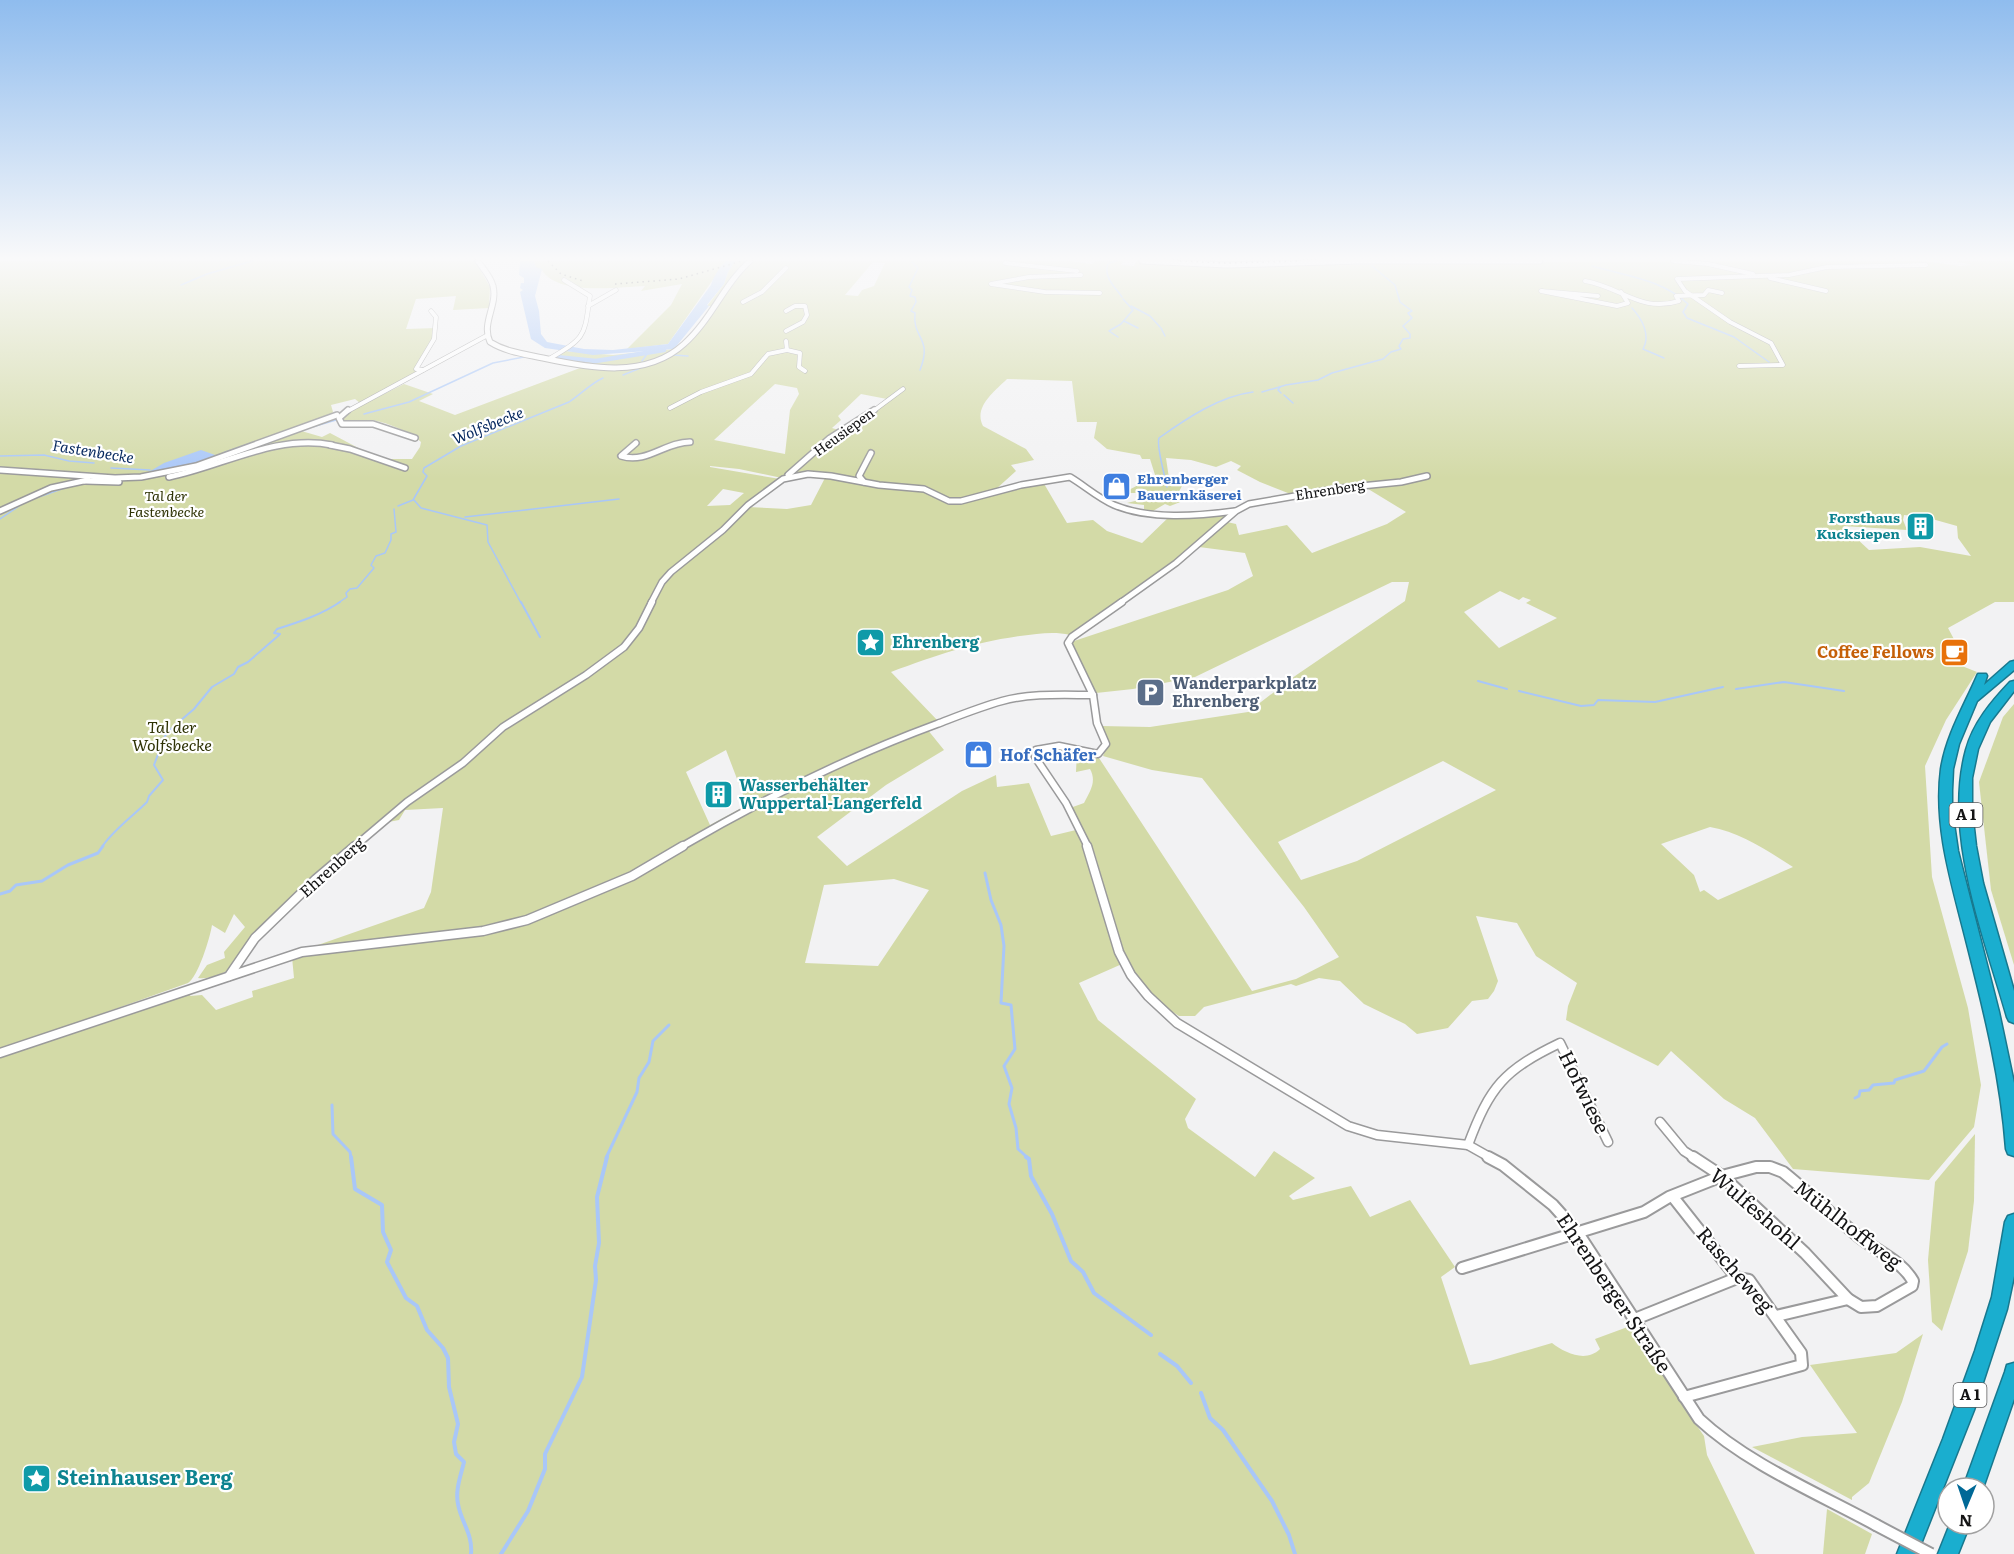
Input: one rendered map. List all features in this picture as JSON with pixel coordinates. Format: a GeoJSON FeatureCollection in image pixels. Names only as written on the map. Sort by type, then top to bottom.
{"type":"FeatureCollection","features":[{"type":"Feature","properties":{"kind":"highway","name":"A 1"},"geometry":{"type":"LineString","coordinates":[[2014,664],[1973,701],[1962,720],[1950,751],[1946,802],[1952,852],[2001,1050],[2014,1149]]}},
{"type":"Feature","properties":{"kind":"highway"},"geometry":{"type":"LineString","coordinates":[[1973,701],[1982,676]]}},
{"type":"Feature","properties":{"kind":"highway","name":"A 1"},"geometry":{"type":"LineString","coordinates":[[2014,684],[1989,712],[1971,750],[1966,776],[1966,814],[1974,865],[2014,1017]]}},
{"type":"Feature","properties":{"kind":"highway","name":"A 1"},"geometry":{"type":"LineString","coordinates":[[1907,1554],[1967,1404],[1994,1320],[2005,1276],[2014,1222]]}},
{"type":"Feature","properties":{"kind":"highway","name":"A 1"},"geometry":{"type":"LineString","coordinates":[[1977,1476],[2014,1372]]}},
{"type":"Feature","properties":{"kind":"highway"},"geometry":{"type":"LineString","coordinates":[[1948,1554],[1955,1536]]}},
{"type":"Feature","properties":{"kind":"main road"},"geometry":{"type":"LineString","coordinates":[[486,336],[490,342],[502,348],[585,367],[611,368],[640,364],[666,356],[677,350],[693,334]]}},
{"type":"Feature","properties":{"kind":"street"},"geometry":{"type":"LineString","coordinates":[[429,369],[416,369],[434,339],[434,334]]}},
{"type":"Feature","properties":{"kind":"street"},"geometry":{"type":"LineString","coordinates":[[549,359],[571,345],[582,334]]}},
{"type":"Feature","properties":{"kind":"street"},"geometry":{"type":"LineString","coordinates":[[1739,366],[1783,366],[1771,343],[1752,334]]}},
{"type":"Feature","properties":{"kind":"street"},"geometry":{"type":"LineString","coordinates":[[415,438],[373,424],[342,424],[339,418],[348,410],[429,369],[486,336]]}},
{"type":"Feature","properties":{"kind":"street"},"geometry":{"type":"LineString","coordinates":[[786,340],[787,350]]}},
{"type":"Feature","properties":{"kind":"street"},"geometry":{"type":"LineString","coordinates":[[670,408],[701,392],[747,377],[757,370],[768,354],[787,350],[800,354],[799,367],[805,371]]}},
{"type":"Feature","properties":{"kind":"street","name":"Heusiepen"},"geometry":{"type":"LineString","coordinates":[[786,477],[831,438],[858,422],[903,388]]}},
{"type":"Feature","properties":{"kind":"street"},"geometry":{"type":"LineString","coordinates":[[0,470],[128,478],[188,468],[337,415]]}},
{"type":"Feature","properties":{"kind":"street"},"geometry":{"type":"LineString","coordinates":[[85,481],[114,483],[190,474],[262,449],[306,442],[355,449],[372,455],[384,463],[405,468]]}},
{"type":"Feature","properties":{"kind":"street"},"geometry":{"type":"LineString","coordinates":[[636,443],[621,456],[640,459],[674,442],[690,442]]}},
{"type":"Feature","properties":{"kind":"street"},"geometry":{"type":"LineString","coordinates":[[864,482],[859,476],[871,453]]}},
{"type":"Feature","properties":{"kind":"street","name":"Ehrenberg"},"geometry":{"type":"LineString","coordinates":[[229,976],[255,939],[316,879],[406,802],[463,763],[504,727],[586,675],[624,647],[639,628],[662,582],[671,572],[727,527],[748,505],[786,477],[808,474],[823,475],[924,489],[949,501],[961,501],[1021,485],[1070,477],[1093,494],[1116,506],[1136,511],[1198,516],[1236,511],[1260,501],[1362,485],[1401,482],[1427,476]]}},
{"type":"Feature","properties":{"kind":"street"},"geometry":{"type":"LineString","coordinates":[[0,511],[51,488],[102,476]]}},
{"type":"Feature","properties":{"kind":"street","name":"Ehrenberg"},"geometry":{"type":"LineString","coordinates":[[1084,839],[1054,782],[1035,754],[1041,748],[1050,747],[1093,753],[1102,752],[1106,744],[1098,723],[1093,695],[1068,643],[1072,637],[1176,563],[1236,511]]}},
{"type":"Feature","properties":{"kind":"street"},"geometry":{"type":"LineString","coordinates":[[0,1053],[315,949],[483,931],[527,920],[632,876],[747,808],[899,738],[1003,700],[1055,695],[1093,695]]}},
{"type":"Feature","properties":{"kind":"street","name":"Ehrenberger Straße"},"geometry":{"type":"LineString","coordinates":[[1084,839],[1121,957],[1142,989],[1158,1007],[1177,1023],[1348,1126],[1377,1135],[1468,1145],[1503,1165],[1531,1185],[1578,1233],[1699,1419],[1729,1445],[1931,1554]]}},
{"type":"Feature","properties":{"kind":"street","name":"Hofwiese"},"geometry":{"type":"LineString","coordinates":[[1468,1145],[1477,1121],[1501,1080],[1518,1065],[1560,1043],[1608,1142]]}},
{"type":"Feature","properties":{"kind":"street","name":"Wulfeshohl"},"geometry":{"type":"LineString","coordinates":[[1660,1122],[1684,1151],[1722,1176],[1804,1253],[1848,1299]]}},
{"type":"Feature","properties":{"kind":"street","name":"Mühlhoffweg"},"geometry":{"type":"LineString","coordinates":[[1722,1176],[1750,1168],[1775,1167],[1824,1205],[1866,1242],[1901,1266],[1913,1281],[1912,1286],[1876,1306],[1861,1307],[1848,1299],[1776,1316]]}},
{"type":"Feature","properties":{"kind":"street"},"geometry":{"type":"LineString","coordinates":[[1462,1268],[1644,1212],[1650,1206],[1722,1176]]}},
{"type":"Feature","properties":{"kind":"street","name":"Rascheweg"},"geometry":{"type":"LineString","coordinates":[[1673,1197],[1737,1278],[1749,1280],[1801,1353],[1802,1365],[1683,1397]]}},
{"type":"Feature","properties":{"kind":"street"},"geometry":{"type":"LineString","coordinates":[[1635,1319],[1737,1278]]}},
{"type":"Feature","properties":{"kind":"green space"},"geometry":{"type":"Polygon","coordinates":[[[0,334],[434,334],[415,369],[419,374],[360,403],[355,399],[331,405],[333,412],[324,420],[298,430],[322,437],[330,433],[379,459],[412,459],[420,447],[421,442],[417,438],[396,427],[373,420],[351,422],[343,420],[348,412],[404,384],[433,394],[419,401],[455,415],[580,368],[579,363],[555,357],[565,351],[613,355],[674,349],[682,345],[692,334],[2014,334],[2014,602],[1995,602],[1948,628],[1956,643],[1941,645],[1950,651],[1942,658],[1977,672],[1946,720],[1925,766],[1932,877],[1968,1008],[1981,1085],[1974,1127],[1929,1180],[1793,1169],[1755,1118],[1724,1099],[1671,1051],[1658,1066],[1566,1020],[1568,1006],[1577,983],[1536,956],[1517,923],[1476,916],[1498,981],[1494,991],[1488,999],[1472,1001],[1448,1028],[1417,1034],[1405,1024],[1364,1004],[1340,981],[1319,978],[1296,986],[1291,984],[1204,1007],[1195,1016],[1179,1016],[1144,988],[1119,947],[1095,854],[1070,808],[1084,803],[1093,782],[1090,769],[1076,772],[1077,751],[1099,758],[1252,991],[1296,979],[1339,957],[1304,907],[1202,778],[1152,770],[1103,756],[1108,744],[1101,726],[1150,727],[1248,712],[1295,676],[1405,601],[1409,582],[1392,582],[1195,677],[1133,689],[1096,693],[1070,648],[1071,642],[1228,590],[1253,576],[1245,553],[1199,547],[1227,522],[1236,524],[1239,535],[1287,525],[1312,553],[1387,524],[1406,512],[1360,484],[1293,495],[1237,470],[1241,466],[1231,461],[1216,467],[1191,460],[1166,458],[1170,485],[1182,486],[1176,497],[1183,501],[1170,506],[1165,504],[1153,511],[1144,512],[1144,505],[1127,503],[1143,499],[1142,493],[1123,493],[1144,482],[1144,478],[1156,478],[1150,459],[1142,459],[1140,455],[1107,449],[1094,438],[1097,422],[1077,422],[1072,381],[1007,379],[991,394],[981,412],[983,426],[1026,449],[1034,460],[1011,465],[1016,471],[995,490],[1043,482],[1067,523],[1093,520],[1107,531],[1142,543],[1171,515],[1200,517],[1228,515],[1173,563],[1070,635],[1039,634],[986,642],[891,672],[938,721],[927,729],[944,750],[886,785],[817,837],[847,866],[962,791],[996,775],[997,787],[1029,783],[1051,836],[1076,830],[1084,846],[1110,939],[1122,964],[1079,983],[1098,1020],[1196,1099],[1185,1119],[1188,1128],[1255,1177],[1274,1151],[1315,1178],[1289,1196],[1293,1200],[1351,1186],[1370,1217],[1410,1200],[1455,1267],[1441,1277],[1470,1365],[1552,1343],[1569,1353],[1588,1355],[1600,1349],[1595,1339],[1633,1325],[1704,1436],[1707,1455],[1755,1554],[0,1554],[0,1057],[193,989],[190,996],[202,995],[216,1010],[253,997],[252,991],[294,978],[292,957],[295,953],[424,908],[431,892],[443,808],[405,810],[399,820],[383,823],[291,903],[234,967],[212,977],[198,978],[207,965],[225,958],[224,952],[245,927],[234,914],[225,933],[212,925],[196,973],[188,983],[0,1050],[0,334]],[[775,384],[714,440],[785,454],[790,410],[799,394],[797,388],[775,384]],[[861,394],[838,416],[841,420],[832,428],[842,431],[887,399],[861,394]],[[710,466],[780,479],[706,541],[747,507],[787,509],[811,505],[826,476],[782,478],[739,469],[710,466]],[[723,489],[707,506],[730,505],[744,493],[723,489]],[[1904,515],[1903,520],[1907,530],[1843,526],[1869,550],[1920,547],[1971,556],[1958,538],[1957,526],[1925,517],[1904,515]],[[1500,591],[1464,612],[1499,648],[1557,618],[1526,603],[1531,600],[1523,597],[1519,600],[1500,591]],[[726,750],[686,772],[710,825],[747,805],[726,750]],[[1443,761],[1278,842],[1301,880],[1357,861],[1496,790],[1443,761]],[[1710,827],[1661,844],[1694,875],[1700,892],[1704,890],[1718,900],[1793,867],[1743,838],[1710,827]],[[894,879],[824,885],[805,963],[878,966],[929,890],[894,879]]]}},
{"type":"Feature","properties":{"kind":"green space"},"geometry":{"type":"Polygon","coordinates":[[[642,334],[675,334],[668,344],[627,349],[642,334]]]}},
{"type":"Feature","properties":{"kind":"green space"},"geometry":{"type":"Polygon","coordinates":[[[2014,704],[2014,965],[1991,890],[1979,782],[2003,717],[2014,704]]]}},
{"type":"Feature","properties":{"kind":"green space"},"geometry":{"type":"Polygon","coordinates":[[[1975,1134],[1974,1201],[1968,1251],[1942,1331],[1932,1322],[1928,1260],[1935,1182],[1975,1134]]]}},
{"type":"Feature","properties":{"kind":"green space"},"geometry":{"type":"Polygon","coordinates":[[[1923,1334],[1902,1402],[1869,1483],[1852,1497],[1852,1500],[1752,1447],[1802,1437],[1857,1433],[1810,1365],[1896,1353],[1923,1334]]]}},
{"type":"Feature","properties":{"kind":"green space"},"geometry":{"type":"Polygon","coordinates":[[[1827,1509],[1872,1534],[1865,1554],[1823,1554],[1827,1509]]]}},
{"type":"Feature","properties":{"kind":"water"},"geometry":{"type":"Polygon","coordinates":[[[530,334],[541,334],[547,342],[584,349],[613,350],[668,344],[676,334],[687,334],[674,349],[593,355],[545,348],[531,339],[530,334]]]}},
{"type":"Feature","properties":{"kind":"water"},"geometry":{"type":"Polygon","coordinates":[[[201,450],[218,456],[202,463],[147,473],[164,463],[201,450]]]}},
{"type":"Feature","properties":{"kind":"waterway"},"geometry":{"type":"LineString","coordinates":[[918,334],[924,351],[920,370]]}},
{"type":"Feature","properties":{"kind":"waterway"},"geometry":{"type":"LineString","coordinates":[[1113,334],[1118,337]]}},
{"type":"Feature","properties":{"kind":"waterway"},"geometry":{"type":"LineString","coordinates":[[1262,392],[1286,385],[1318,380],[1332,373],[1383,359],[1391,352],[1401,349],[1399,346],[1403,339],[1410,338],[1410,334]]}},
{"type":"Feature","properties":{"kind":"waterway"},"geometry":{"type":"LineString","coordinates":[[1646,334],[1643,349],[1664,358]]}},
{"type":"Feature","properties":{"kind":"waterway"},"geometry":{"type":"LineString","coordinates":[[1725,334],[1769,362]]}},
{"type":"Feature","properties":{"kind":"waterway"},"geometry":{"type":"LineString","coordinates":[[556,357],[596,361],[664,350]]}},
{"type":"Feature","properties":{"kind":"waterway"},"geometry":{"type":"LineString","coordinates":[[642,361],[647,354]]}},
{"type":"Feature","properties":{"kind":"waterway"},"geometry":{"type":"LineString","coordinates":[[673,355],[688,356]]}},
{"type":"Feature","properties":{"kind":"waterway","name":"Fastenbecke"},"geometry":{"type":"LineString","coordinates":[[364,414],[409,402],[493,363],[524,357]]}},
{"type":"Feature","properties":{"kind":"waterway"},"geometry":{"type":"LineString","coordinates":[[623,375],[643,367]]}},
{"type":"Feature","properties":{"kind":"waterway","name":"Wolfsbecke"},"geometry":{"type":"LineString","coordinates":[[398,506],[413,500],[427,476],[423,472],[424,468],[461,446],[569,402],[603,378]]}},
{"type":"Feature","properties":{"kind":"waterway"},"geometry":{"type":"LineString","coordinates":[[1280,387],[1278,390],[1281,393]]}},
{"type":"Feature","properties":{"kind":"waterway"},"geometry":{"type":"LineString","coordinates":[[1167,487],[1159,438],[1216,403],[1253,392]]}},
{"type":"Feature","properties":{"kind":"waterway"},"geometry":{"type":"LineString","coordinates":[[1284,395],[1293,403]]}},
{"type":"Feature","properties":{"kind":"waterway","name":"Fastenbecke"},"geometry":{"type":"LineString","coordinates":[[302,430],[336,420]]}},
{"type":"Feature","properties":{"kind":"waterway","name":"Fastenbecke"},"geometry":{"type":"LineString","coordinates":[[223,453],[254,442]]}},
{"type":"Feature","properties":{"kind":"waterway","name":"Fastenbecke"},"geometry":{"type":"LineString","coordinates":[[0,456],[44,455],[69,461],[94,463]]}},
{"type":"Feature","properties":{"kind":"waterway","name":"Fastenbecke"},"geometry":{"type":"LineString","coordinates":[[111,468],[150,470]]}},
{"type":"Feature","properties":{"kind":"waterway"},"geometry":{"type":"LineString","coordinates":[[33,499],[70,486]]}},
{"type":"Feature","properties":{"kind":"waterway"},"geometry":{"type":"LineString","coordinates":[[465,517],[619,499]]}},
{"type":"Feature","properties":{"kind":"waterway"},"geometry":{"type":"LineString","coordinates":[[414,500],[421,508],[487,525],[488,542],[521,603]]}},
{"type":"Feature","properties":{"kind":"waterway"},"geometry":{"type":"LineString","coordinates":[[0,519],[22,504]]}},
{"type":"Feature","properties":{"kind":"waterway","name":"Wolfsbecke"},"geometry":{"type":"LineString","coordinates":[[338,603],[347,597],[346,593],[350,589],[357,588],[374,568],[371,565],[376,556],[385,553],[391,540],[391,534],[396,532],[394,509]]}},
{"type":"Feature","properties":{"kind":"waterway","name":"Wolfsbecke"},"geometry":{"type":"LineString","coordinates":[[102,847],[117,829],[147,802],[149,796],[163,780],[154,765],[165,736],[173,727],[194,709],[212,687],[234,674],[238,667],[248,662],[278,636],[280,634],[274,633],[277,629],[302,621],[340,602]]}},
{"type":"Feature","properties":{"kind":"waterway"},"geometry":{"type":"LineString","coordinates":[[521,602],[540,637]]}},
{"type":"Feature","properties":{"kind":"waterway"},"geometry":{"type":"LineString","coordinates":[[1478,681],[1507,689]]}},
{"type":"Feature","properties":{"kind":"waterway"},"geometry":{"type":"LineString","coordinates":[[1736,689],[1784,682],[1844,691]]}},
{"type":"Feature","properties":{"kind":"waterway"},"geometry":{"type":"LineString","coordinates":[[1519,691],[1581,706],[1594,705],[1598,700],[1655,702],[1723,687]]}},
{"type":"Feature","properties":{"kind":"waterway","name":"Wolfsbecke"},"geometry":{"type":"LineString","coordinates":[[0,894],[10,891],[16,885],[42,881],[68,865],[98,853],[103,846]]}},
{"type":"Feature","properties":{"kind":"waterway"},"geometry":{"type":"LineString","coordinates":[[985,873],[991,900],[1001,925],[1004,946],[1001,1003],[1011,1005],[1015,1049],[1004,1066],[1012,1088],[1009,1104],[1016,1128],[1018,1149],[1028,1158]]}},
{"type":"Feature","properties":{"kind":"waterway"},"geometry":{"type":"LineString","coordinates":[[606,1158],[637,1092],[639,1078],[649,1062],[653,1041],[669,1025]]}},
{"type":"Feature","properties":{"kind":"waterway"},"geometry":{"type":"LineString","coordinates":[[1855,1098],[1859,1096],[1860,1091],[1869,1090],[1873,1085],[1894,1083],[1895,1080],[1924,1071],[1942,1047],[1947,1044]]}},
{"type":"Feature","properties":{"kind":"waterway"},"geometry":{"type":"LineString","coordinates":[[332,1105],[333,1134],[350,1152],[351,1158]]}},
{"type":"Feature","properties":{"kind":"waterway"},"geometry":{"type":"LineString","coordinates":[[351,1157],[355,1189],[382,1205],[383,1232],[391,1250],[387,1262],[406,1298],[417,1306],[427,1330],[443,1348],[448,1358],[449,1387],[458,1424],[454,1442],[456,1454],[464,1462],[457,1499],[469,1534],[471,1554]]}},
{"type":"Feature","properties":{"kind":"waterway"},"geometry":{"type":"LineString","coordinates":[[501,1554],[528,1511],[545,1469],[545,1454],[582,1377],[596,1280],[595,1266],[599,1243],[597,1197],[607,1157]]}},
{"type":"Feature","properties":{"kind":"waterway"},"geometry":{"type":"LineString","coordinates":[[1026,1157],[1029,1159],[1031,1176],[1052,1214],[1071,1261],[1083,1272],[1094,1293],[1151,1335]]}},
{"type":"Feature","properties":{"kind":"waterway"},"geometry":{"type":"LineString","coordinates":[[1160,1354],[1177,1366],[1191,1383]]}},
{"type":"Feature","properties":{"kind":"waterway"},"geometry":{"type":"LineString","coordinates":[[1201,1393],[1210,1418],[1223,1430],[1272,1501],[1289,1535],[1295,1554]]}},
{"type":"Feature","properties":{"kind":"place","name":"Ehrenberger Bauernkäserei"},"geometry":{"type":"Point","coordinates":[1116,487]}},
{"type":"Feature","properties":{"kind":"place","name":"Forsthaus Kucksiepen"},"geometry":{"type":"Point","coordinates":[1921,526]}},
{"type":"Feature","properties":{"kind":"place","name":"Ehrenberg"},"geometry":{"type":"Point","coordinates":[871,642]}},
{"type":"Feature","properties":{"kind":"place","name":"Coffee Fellows"},"geometry":{"type":"Point","coordinates":[1955,652]}},
{"type":"Feature","properties":{"kind":"place","name":"Wanderparkplatz Ehrenberg"},"geometry":{"type":"Point","coordinates":[1151,692]}},
{"type":"Feature","properties":{"kind":"place","name":"Hof Schäfer"},"geometry":{"type":"Point","coordinates":[979,755]}},
{"type":"Feature","properties":{"kind":"place","name":"Wasserbehälter Wuppertal-Langerfeld"},"geometry":{"type":"Point","coordinates":[718,794]}},
{"type":"Feature","properties":{"kind":"place","name":"Steinhauser Berg"},"geometry":{"type":"Point","coordinates":[36,1478]}},
{"type":"Feature","properties":{"kind":"park label","name":"Tal der Fastenbecke"},"geometry":{"type":"Point","coordinates":[166,504]}},
{"type":"Feature","properties":{"kind":"park label","name":"Tal der Wolfsbecke"},"geometry":{"type":"Point","coordinates":[172,736]}}]}
